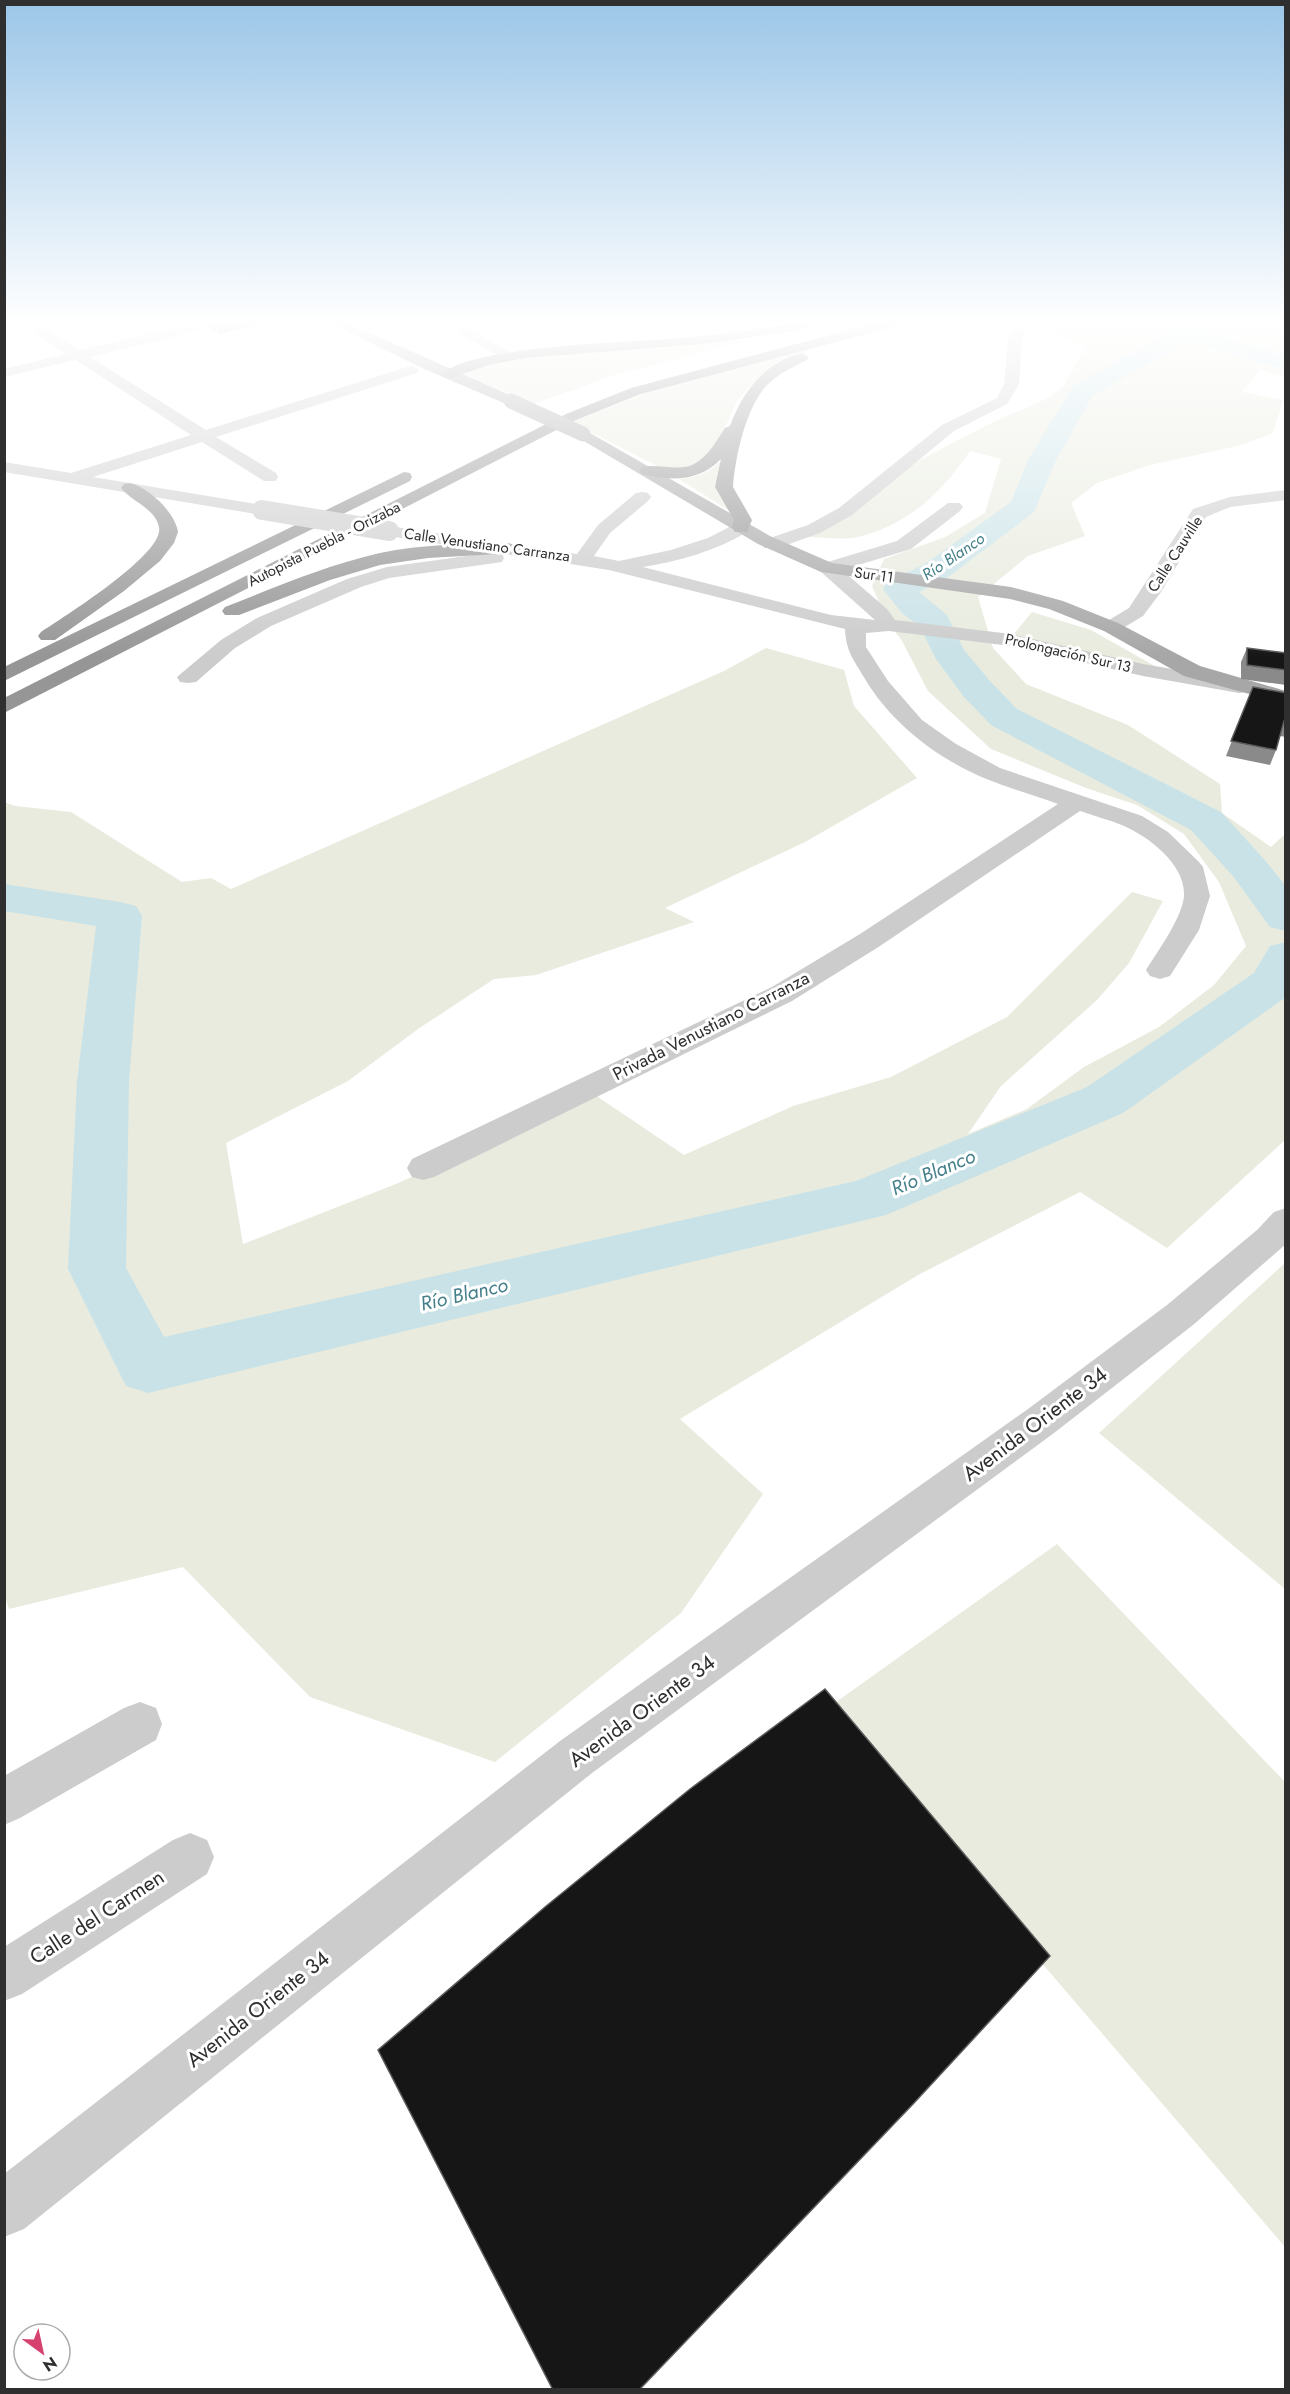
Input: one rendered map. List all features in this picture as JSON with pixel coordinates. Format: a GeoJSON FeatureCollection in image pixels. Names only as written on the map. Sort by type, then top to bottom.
{"type":"FeatureCollection","features":[{"type":"Feature","properties":{"kind":"highway","name":"Autopista Puebla - Orizaba"},"geometry":{"type":"LineString","coordinates":[[4,708],[536,435]]}},
{"type":"Feature","properties":{"kind":"highway"},"geometry":{"type":"LineString","coordinates":[[647,470],[663,474],[679,474],[699,469],[716,457],[729,435]]}},
{"type":"Feature","properties":{"kind":"highway"},"geometry":{"type":"LineString","coordinates":[[736,435],[724,487],[743,520],[741,528]]}},
{"type":"Feature","properties":{"kind":"highway","name":"Autopista Puebla - Orizaba"},"geometry":{"type":"LineString","coordinates":[[4,675],[418,470]]}},
{"type":"Feature","properties":{"kind":"highway"},"geometry":{"type":"LineString","coordinates":[[4,663],[48,636],[150,563],[161,550],[169,532],[168,524],[154,508],[130,488]]}},
{"type":"Feature","properties":{"kind":"highway"},"geometry":{"type":"LineString","coordinates":[[4,708],[162,639],[361,564],[422,552],[517,550]]}},
{"type":"Feature","properties":{"kind":"main road","name":"Sur 11"},"geometry":{"type":"LineString","coordinates":[[584,435],[741,528],[828,568],[1011,593],[1066,609],[1111,627],[1192,671],[1241,687],[1286,698]]}},
{"type":"Feature","properties":{"kind":"street"},"geometry":{"type":"LineString","coordinates":[[200,435],[270,477]]}},
{"type":"Feature","properties":{"kind":"street"},"geometry":{"type":"LineString","coordinates":[[69,479],[210,435]]}},
{"type":"Feature","properties":{"kind":"street"},"geometry":{"type":"LineString","coordinates":[[610,564],[650,560],[695,550],[768,542],[814,529],[845,512],[940,435]]}},
{"type":"Feature","properties":{"kind":"street","name":"Calle Venustiano Carranza"},"geometry":{"type":"LineString","coordinates":[[4,467],[389,531],[583,559],[830,621],[879,627],[891,625]]}},
{"type":"Feature","properties":{"kind":"street","name":"Calle Cauville"},"geometry":{"type":"LineString","coordinates":[[1111,627],[1136,612],[1151,592],[1199,513],[1210,507],[1286,495]]}},
{"type":"Feature","properties":{"kind":"street"},"geometry":{"type":"LineString","coordinates":[[583,559],[604,530],[642,497]]}},
{"type":"Feature","properties":{"kind":"street"},"geometry":{"type":"LineString","coordinates":[[828,568],[904,545],[954,507]]}},
{"type":"Feature","properties":{"kind":"street"},"geometry":{"type":"LineString","coordinates":[[695,550],[741,528]]}},
{"type":"Feature","properties":{"kind":"street"},"geometry":{"type":"LineString","coordinates":[[188,676],[228,644],[264,622],[354,583],[387,573],[440,564],[475,562],[517,550]]}},
{"type":"Feature","properties":{"kind":"street"},"geometry":{"type":"LineString","coordinates":[[828,568],[891,625]]}},
{"type":"Feature","properties":{"kind":"street"},"geometry":{"type":"LineString","coordinates":[[855,625],[856,647],[879,684],[914,725],[948,749],[992,774],[1132,821],[1159,837],[1190,867],[1197,896],[1185,930],[1160,970]]}},
{"type":"Feature","properties":{"kind":"street","name":"Prolongación Sur 13"},"geometry":{"type":"LineString","coordinates":[[891,625],[926,631],[982,635],[1143,670],[1241,687]]}},
{"type":"Feature","properties":{"kind":"street","name":"Privada Venustiano Carranza"},"geometry":{"type":"LineString","coordinates":[[423,1168],[782,994],[870,940],[1077,802]]}},
{"type":"Feature","properties":{"kind":"street","name":"Avenida Oriente 34"},"geometry":{"type":"LineString","coordinates":[[4,2210],[576,1757],[934,1498],[1171,1322],[1269,1239],[1286,1221]]}},
{"type":"Feature","properties":{"kind":"street"},"geometry":{"type":"LineString","coordinates":[[4,1802],[140,1724]]}},
{"type":"Feature","properties":{"kind":"street","name":"Calle del Carmen"},"geometry":{"type":"LineString","coordinates":[[4,1976],[190,1857]]}},
{"type":"Feature","properties":{"kind":"shaded area"},"geometry":{"type":"Polygon","coordinates":[[[596,435],[722,435],[718,443],[694,467],[661,468],[596,435]]]}},
{"type":"Feature","properties":{"kind":"shaded area"},"geometry":{"type":"Polygon","coordinates":[[[968,435],[1269,435],[1242,445],[1150,465],[1097,483],[1071,503],[1085,536],[1028,556],[978,597],[993,648],[1026,684],[1128,725],[1220,784],[1222,813],[1271,847],[1285,834],[1285,1140],[1167,1248],[1080,1192],[918,1275],[680,1419],[763,1494],[681,1613],[495,1762],[310,1697],[183,1567],[9,1609],[4,1595],[4,802],[15,806],[71,812],[182,882],[211,878],[231,889],[724,671],[766,648],[844,670],[854,706],[917,778],[805,842],[665,908],[694,922],[536,975],[494,979],[418,1029],[348,1081],[226,1143],[243,1244],[396,1184],[595,1095],[684,1155],[793,1106],[891,1077],[1007,1017],[1132,892],[1163,901],[1129,963],[1097,1000],[1001,1086],[968,1134],[1027,1109],[1084,1067],[1159,1027],[1214,985],[1246,946],[1219,882],[1184,834],[1137,805],[1086,788],[991,749],[928,691],[901,639],[889,625],[872,586],[884,559],[945,537],[985,513],[1001,459],[970,451],[960,466],[924,504],[895,523],[879,530],[849,538],[806,537],[847,519],[913,464],[968,435]]]}},
{"type":"Feature","properties":{"kind":"shaded area"},"geometry":{"type":"Polygon","coordinates":[[[721,461],[733,513],[679,479],[702,474],[721,461]]]}},
{"type":"Feature","properties":{"kind":"shaded area"},"geometry":{"type":"Polygon","coordinates":[[[1032,612],[1091,630],[1160,669],[1023,641],[1014,634],[1032,612]]]}},
{"type":"Feature","properties":{"kind":"shaded area"},"geometry":{"type":"Polygon","coordinates":[[[1285,1263],[1285,1589],[1099,1433],[1285,1263]]]}},
{"type":"Feature","properties":{"kind":"shaded area"},"geometry":{"type":"Polygon","coordinates":[[[1057,1544],[1285,1782],[1285,2247],[825,1710],[1057,1544]]]}},
{"type":"Feature","properties":{"kind":"building"},"geometry":{"type":"Polygon","coordinates":[[[1247,648],[1286,653],[1286,670],[1247,665],[1247,648]]]}},
{"type":"Feature","properties":{"kind":"building"},"geometry":{"type":"Polygon","coordinates":[[[1253,687],[1286,693],[1286,721],[1284,721],[1276,750],[1231,741],[1253,687]]]}},
{"type":"Feature","properties":{"kind":"building"},"geometry":{"type":"Polygon","coordinates":[[[825,1689],[1050,1956],[914,2103],[639,2390],[553,2390],[378,2050],[545,1907],[690,1789],[825,1689]]]}},
{"type":"Feature","properties":{"kind":"waterway","name":"Río Blanco"},"geometry":{"type":"LineString","coordinates":[[1057,435],[1042,460],[1024,506],[936,571],[899,589],[914,606],[935,622],[948,652],[977,689],[1004,717],[1206,821],[1248,867],[1286,917]]}},
{"type":"Feature","properties":{"kind":"waterway","name":"Río Blanco"},"geometry":{"type":"LineString","coordinates":[[4,897],[120,916],[103,1081],[97,1269],[148,1367],[866,1200],[1105,1100],[1273,983],[1286,957]]}}]}
